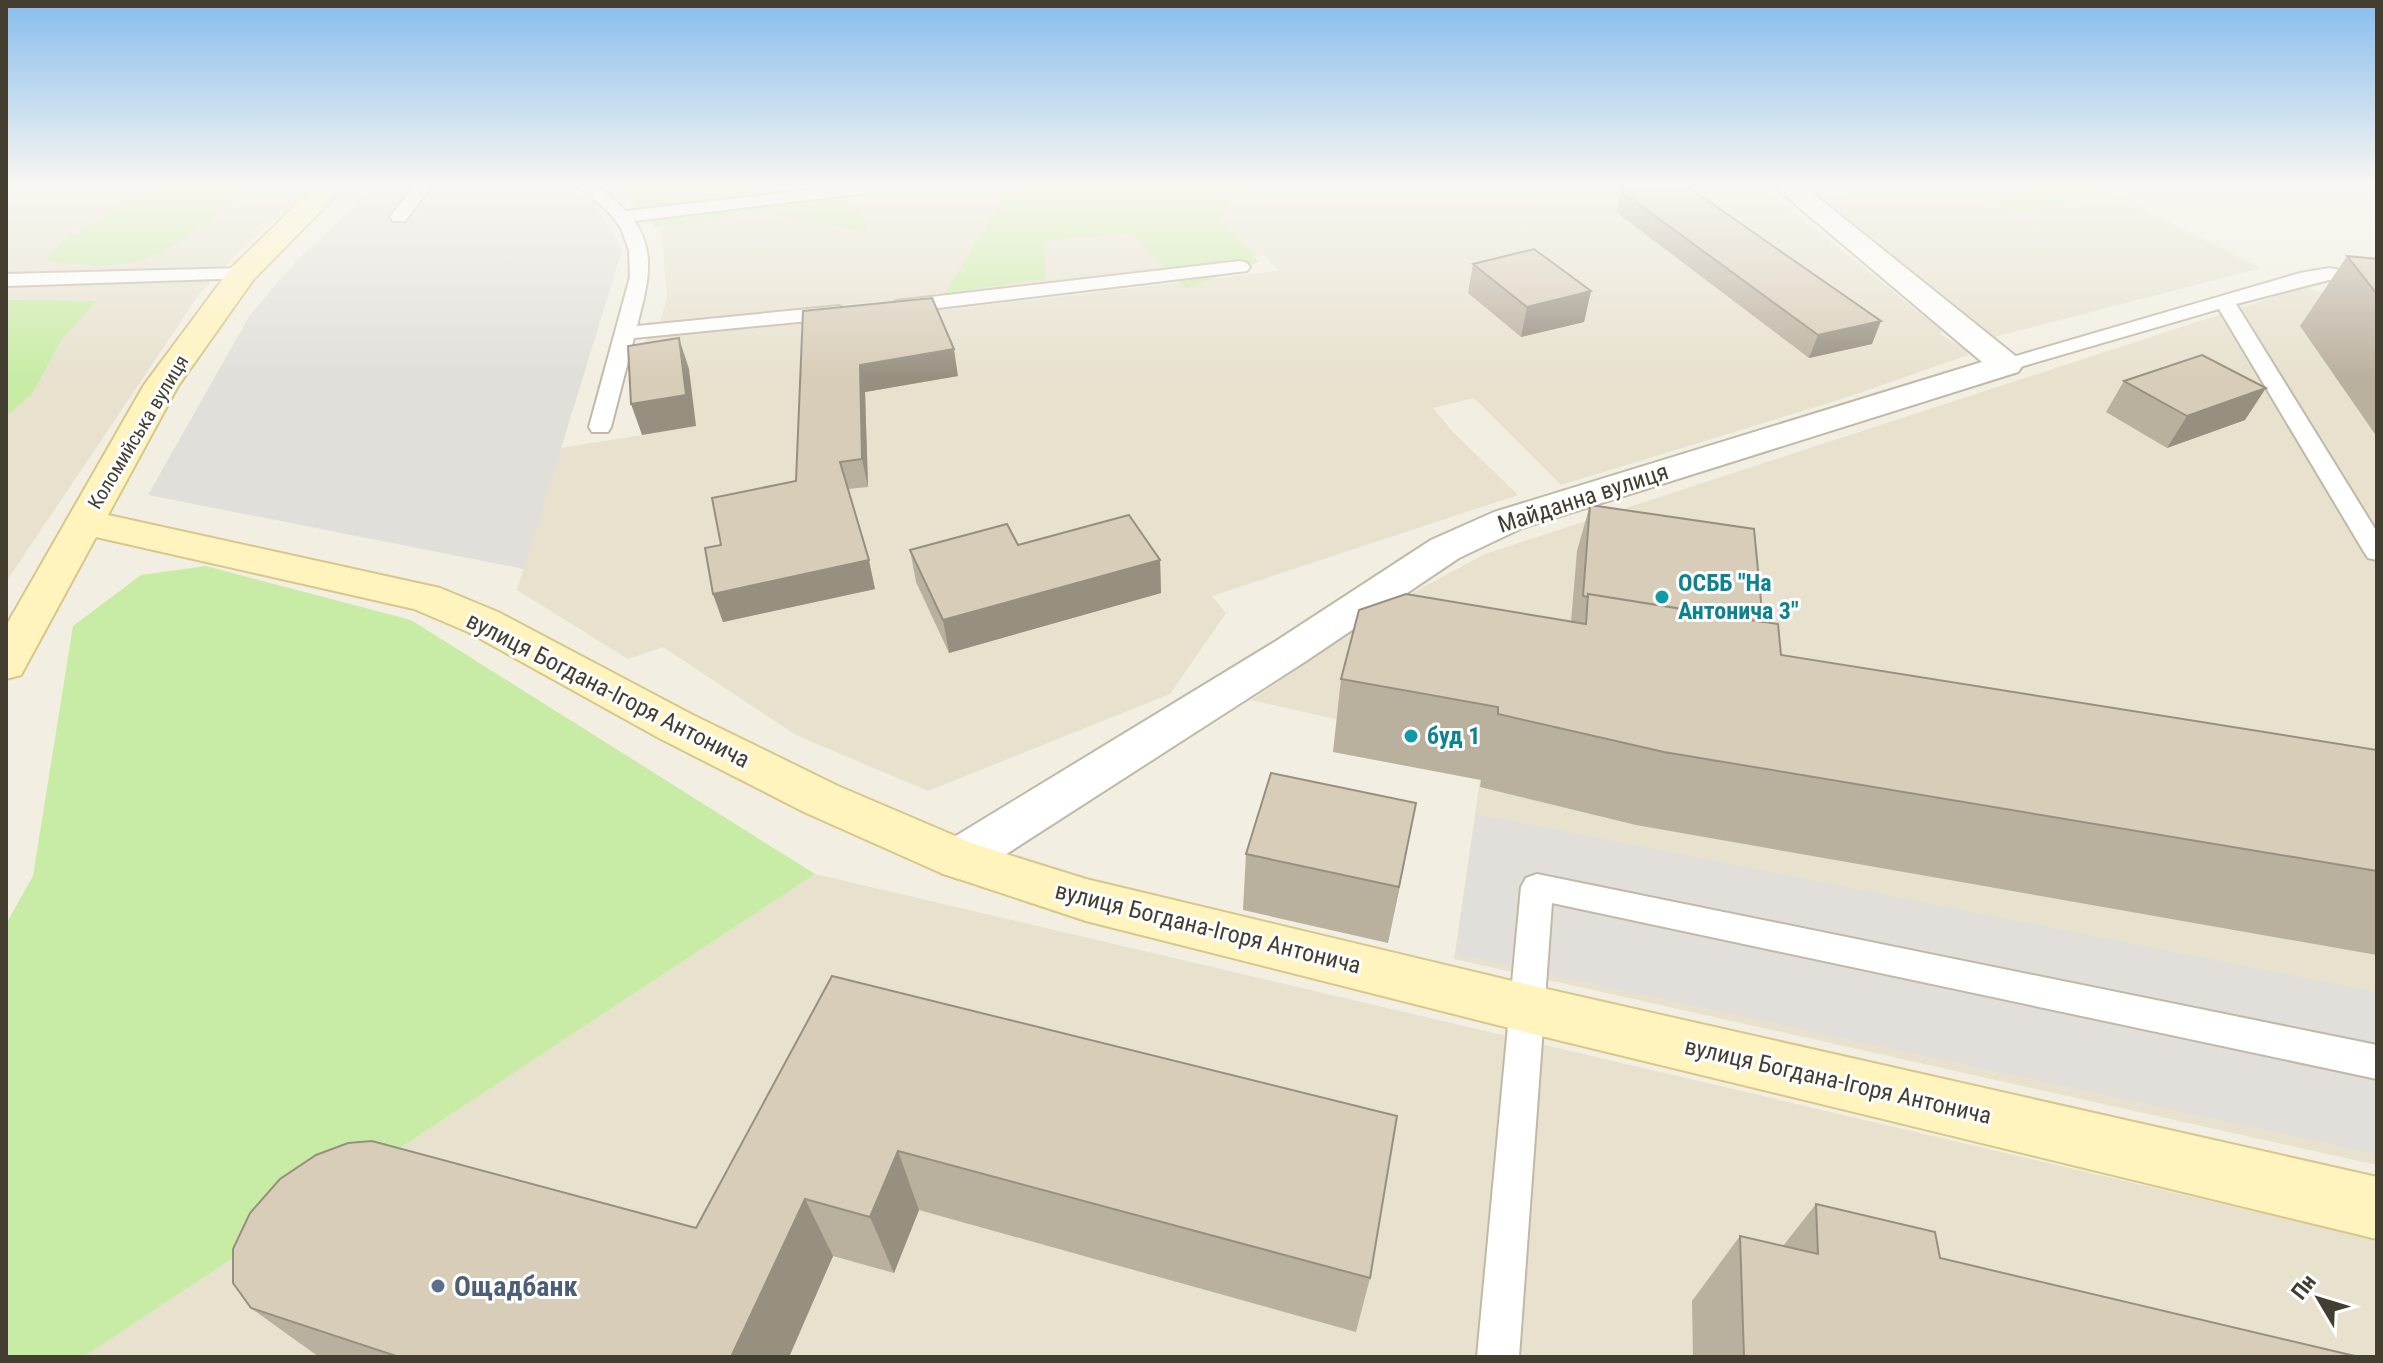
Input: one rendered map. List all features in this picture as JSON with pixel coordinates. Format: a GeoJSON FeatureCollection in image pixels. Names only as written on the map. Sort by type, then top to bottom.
{"type":"FeatureCollection","features":[{"type":"Feature","properties":{"kind":"main road","name":"Коломийська вулиця"},"geometry":{"type":"LineString","coordinates":[[6,664],[161,385],[242,274],[266,251]]}},
{"type":"Feature","properties":{"kind":"main road","name":"вулиця Богдана-Ігоря Антонича"},"geometry":{"type":"LineString","coordinates":[[85,522],[425,598],[483,622],[675,726],[808,793],[959,859],[1086,900],[1529,1009],[2377,1208]]}},
{"type":"Feature","properties":{"kind":"street"},"geometry":{"type":"LineString","coordinates":[[1866,251],[2006,365]]}},
{"type":"Feature","properties":{"kind":"street","name":"Майданна вулиця"},"geometry":{"type":"LineString","coordinates":[[959,859],[1291,651],[1445,549],[1508,520],[2006,365]]}},
{"type":"Feature","properties":{"kind":"lane"},"geometry":{"type":"LineString","coordinates":[[600,427],[640,277],[638,251]]}},
{"type":"Feature","properties":{"kind":"lane"},"geometry":{"type":"LineString","coordinates":[[625,333],[868,310],[1240,267]]}},
{"type":"Feature","properties":{"kind":"lane"},"geometry":{"type":"LineString","coordinates":[[6,280],[242,274]]}},
{"type":"Feature","properties":{"kind":"lane"},"geometry":{"type":"LineString","coordinates":[[2006,365],[2318,275],[2377,282]]}},
{"type":"Feature","properties":{"kind":"lane"},"geometry":{"type":"LineString","coordinates":[[2224,301],[2377,552]]}},
{"type":"Feature","properties":{"kind":"lane"},"geometry":{"type":"LineString","coordinates":[[1338,617],[1384,624]]}},
{"type":"Feature","properties":{"kind":"lane"},"geometry":{"type":"LineString","coordinates":[[1498,1357],[1537,887],[2377,1062]]}},
{"type":"Feature","properties":{"kind":"shaded area"},"geometry":{"type":"Polygon","coordinates":[[[6,251],[240,251],[200,293],[6,582],[6,251]]]}},
{"type":"Feature","properties":{"kind":"shaded area"},"geometry":{"type":"Polygon","coordinates":[[[307,251],[622,251],[524,569],[148,495],[250,315],[307,251]]]}},
{"type":"Feature","properties":{"kind":"shaded area"},"geometry":{"type":"Polygon","coordinates":[[[663,251],[1842,251],[1941,330],[1941,335],[1967,349],[1968,355],[1842,399],[1561,485],[1474,398],[1433,408],[1453,432],[1518,495],[1212,596],[1226,613],[1170,694],[928,791],[796,735],[663,647],[628,659],[517,590],[560,448],[642,435],[638,377],[646,338],[908,314],[1279,271],[1265,255],[1011,289],[660,323],[667,297],[663,251]]]}},
{"type":"Feature","properties":{"kind":"shaded area"},"geometry":{"type":"Polygon","coordinates":[[[1873,251],[2226,251],[2261,268],[1990,338],[1873,251]]]}},
{"type":"Feature","properties":{"kind":"shaded area"},"geometry":{"type":"Polygon","coordinates":[[[2304,287],[2377,310],[2377,1165],[1454,959],[1480,780],[1333,752],[1340,720],[1251,700],[1390,605],[1485,554],[2304,287]]]}},
{"type":"Feature","properties":{"kind":"shaded area"},"geometry":{"type":"Polygon","coordinates":[[[1476,814],[2377,992],[2377,1154],[1456,954],[1476,814]]]}},
{"type":"Feature","properties":{"kind":"shaded area"},"geometry":{"type":"Polygon","coordinates":[[[815,874],[2377,1240],[2377,1357],[83,1357],[815,874]]]}},
{"type":"Feature","properties":{"kind":"green space"},"geometry":{"type":"Polygon","coordinates":[[[54,251],[163,251],[123,264],[69,264],[46,260],[54,251]]]}},
{"type":"Feature","properties":{"kind":"green space"},"geometry":{"type":"Polygon","coordinates":[[[971,251],[1044,251],[1045,279],[945,293],[971,251]]]}},
{"type":"Feature","properties":{"kind":"green space"},"geometry":{"type":"Polygon","coordinates":[[[1149,251],[1248,251],[1259,262],[1186,288],[1149,251]]]}},
{"type":"Feature","properties":{"kind":"green space"},"geometry":{"type":"Polygon","coordinates":[[[6,300],[96,301],[60,342],[32,394],[6,416],[6,300]]]}},
{"type":"Feature","properties":{"kind":"green space"},"geometry":{"type":"Polygon","coordinates":[[[206,566],[411,620],[815,874],[83,1357],[6,1357],[6,924],[33,876],[73,626],[141,575],[206,566]]]}},
{"type":"Feature","properties":{"kind":"building"},"geometry":{"type":"Polygon","coordinates":[[[1536,251],[1591,291],[1527,307],[1473,264],[1536,251]]]}},
{"type":"Feature","properties":{"kind":"building"},"geometry":{"type":"Polygon","coordinates":[[[1703,251],[1780,251],[1881,321],[1818,335],[1703,251]]]}},
{"type":"Feature","properties":{"kind":"building"},"geometry":{"type":"Polygon","coordinates":[[[2347,256],[2377,259],[2377,294],[2347,256]]]}},
{"type":"Feature","properties":{"kind":"building"},"geometry":{"type":"Polygon","coordinates":[[[932,298],[954,349],[860,365],[862,459],[840,462],[869,560],[713,594],[705,548],[721,545],[712,498],[796,481],[803,311],[932,298]]]}},
{"type":"Feature","properties":{"kind":"building"},"geometry":{"type":"Polygon","coordinates":[[[679,338],[686,395],[631,404],[628,346],[679,338]]]}},
{"type":"Feature","properties":{"kind":"building"},"geometry":{"type":"Polygon","coordinates":[[[2202,355],[2266,388],[2187,416],[2124,381],[2202,355]]]}},
{"type":"Feature","properties":{"kind":"building"},"geometry":{"type":"Polygon","coordinates":[[[1590,505],[1754,529],[1763,622],[1588,594],[1588,597],[1583,596],[1590,505]]]}},
{"type":"Feature","properties":{"kind":"building"},"geometry":{"type":"Polygon","coordinates":[[[1129,515],[1160,560],[943,620],[910,550],[1007,524],[1018,545],[1129,515]]]}},
{"type":"Feature","properties":{"kind":"building"},"geometry":{"type":"Polygon","coordinates":[[[1406,594],[1586,624],[1588,594],[1778,624],[1781,655],[2377,750],[2377,871],[1664,752],[1498,714],[1498,707],[1341,679],[1359,610],[1406,594]]]}},
{"type":"Feature","properties":{"kind":"building"},"geometry":{"type":"Polygon","coordinates":[[[1271,773],[1416,803],[1399,887],[1246,854],[1271,773]]]}},
{"type":"Feature","properties":{"kind":"building"},"geometry":{"type":"Polygon","coordinates":[[[832,976],[1397,1116],[1370,1278],[898,1151],[870,1217],[805,1199],[731,1357],[399,1357],[251,1308],[233,1283],[233,1249],[250,1213],[280,1179],[316,1155],[348,1143],[372,1141],[696,1228],[832,976]]]}},
{"type":"Feature","properties":{"kind":"building"},"geometry":{"type":"Polygon","coordinates":[[[1816,1204],[1935,1232],[1940,1258],[2359,1357],[1744,1357],[1740,1236],[1818,1254],[1816,1204]]]}},
{"type":"Feature","properties":{"kind":"place","name":"ОСББ \"На Антонича 3\""},"geometry":{"type":"Point","coordinates":[1662,597]}},
{"type":"Feature","properties":{"kind":"place","name":"буд 1"},"geometry":{"type":"Point","coordinates":[1411,736]}},
{"type":"Feature","properties":{"kind":"place","name":"Ощадбанк"},"geometry":{"type":"Point","coordinates":[438,1286]}}]}
